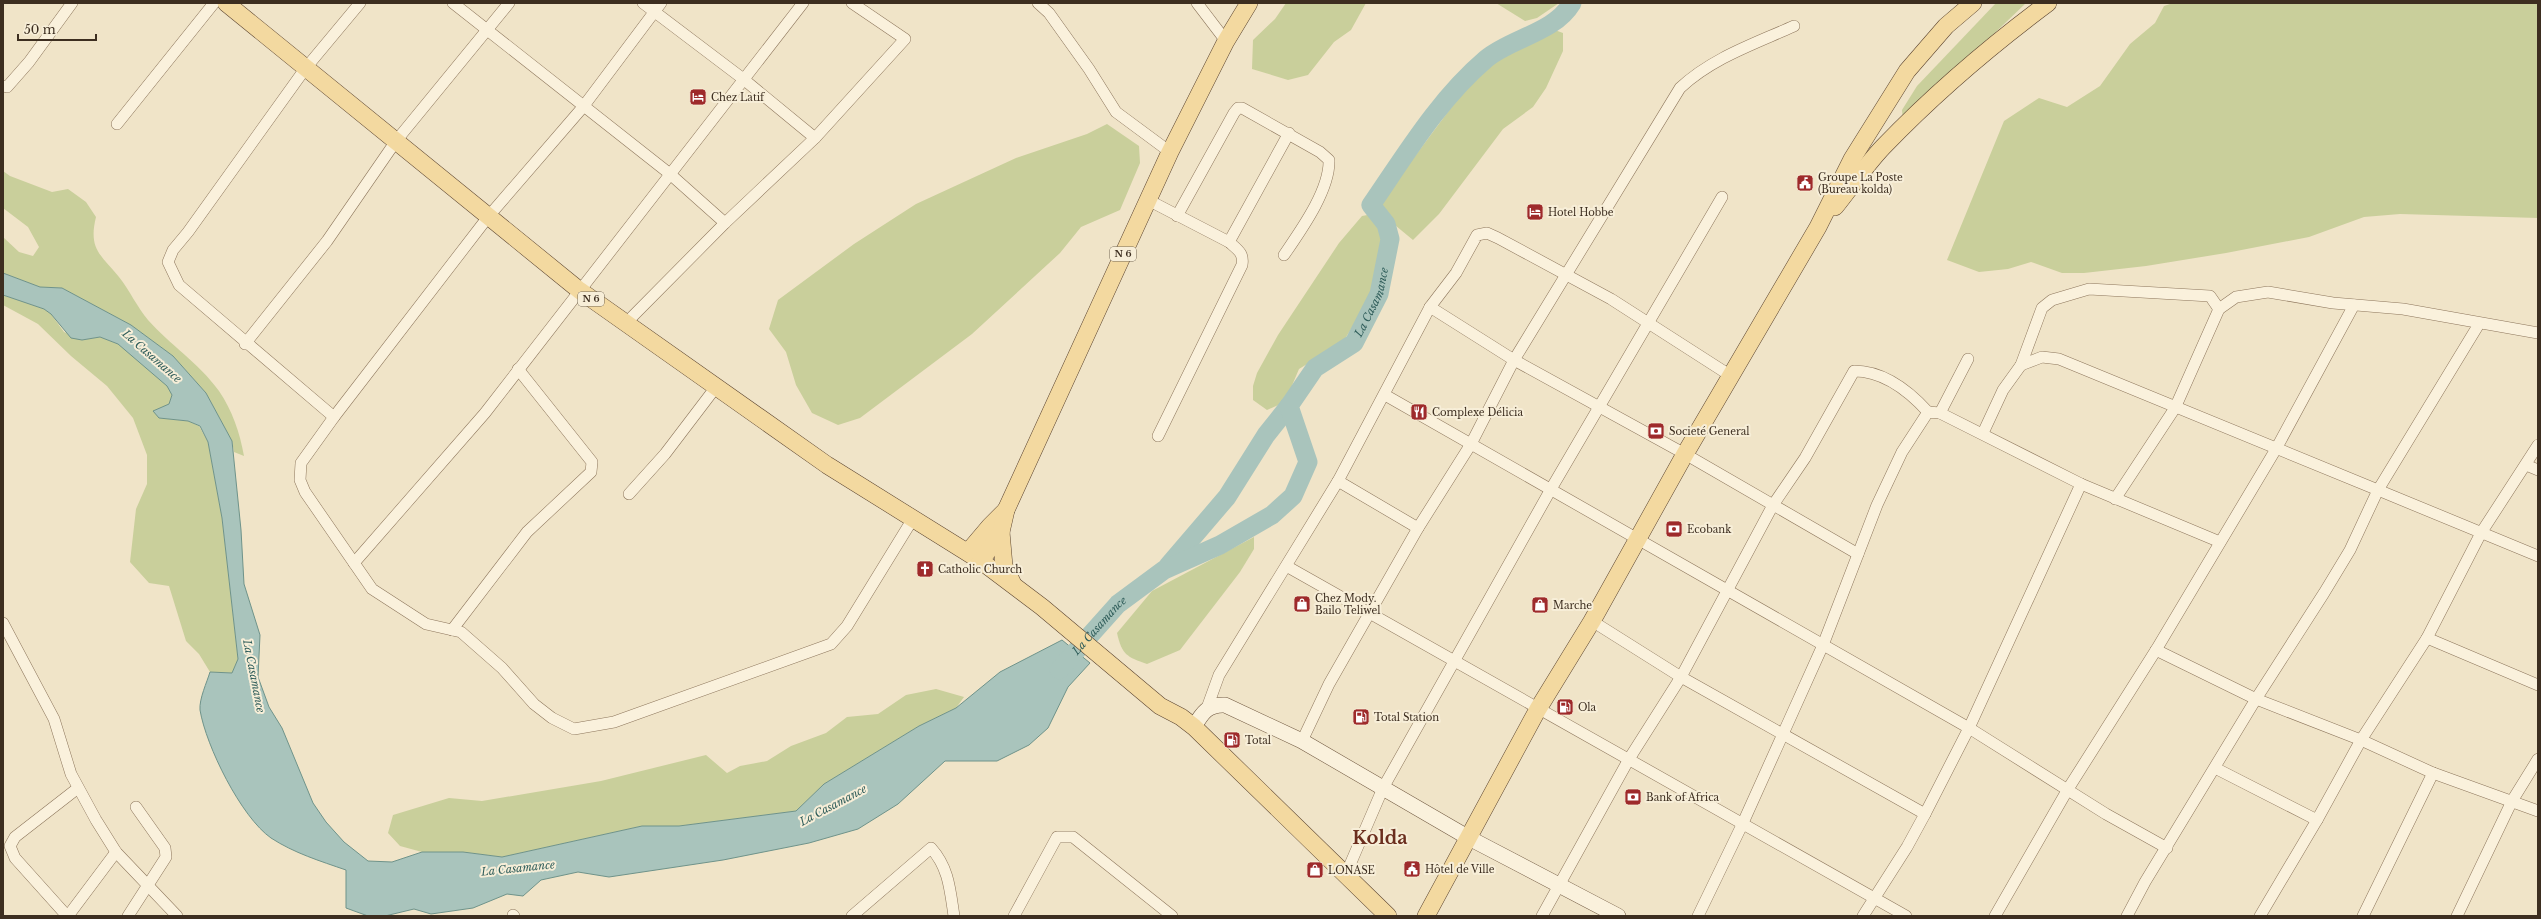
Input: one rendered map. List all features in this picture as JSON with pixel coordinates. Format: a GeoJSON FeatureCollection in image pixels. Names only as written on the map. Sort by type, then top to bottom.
{"type":"FeatureCollection","features":[{"type":"Feature","properties":{"kind":"main road","name":"N 6"},"geometry":{"type":"LineString","coordinates":[[226,3],[579,290],[827,465],[914,517],[975,556]]}},
{"type":"Feature","properties":{"kind":"main road","name":"N 6"},"geometry":{"type":"LineString","coordinates":[[975,556],[1002,532],[1006,510],[1170,152],[1226,41],[1249,3]]}},
{"type":"Feature","properties":{"kind":"main road"},"geometry":{"type":"LineString","coordinates":[[1426,916],[1538,709],[1592,621],[1685,454],[1818,227],[1852,159],[1908,71],[1946,26],[1973,3]]}},
{"type":"Feature","properties":{"kind":"main road"},"geometry":{"type":"LineString","coordinates":[[1818,227],[1882,148],[1943,88],[1982,53],[2048,3]]}},
{"type":"Feature","properties":{"kind":"main road","name":"N 6"},"geometry":{"type":"LineString","coordinates":[[975,556],[990,526],[1006,510]]}},
{"type":"Feature","properties":{"kind":"main road"},"geometry":{"type":"LineString","coordinates":[[1002,532],[1004,566],[1012,583]]}},
{"type":"Feature","properties":{"kind":"main road"},"geometry":{"type":"LineString","coordinates":[[975,556],[1042,607],[1160,706],[1181,717],[1194,727],[1388,916]]}},
{"type":"Feature","properties":{"kind":"main road"},"geometry":{"type":"LineString","coordinates":[[1194,727],[1207,708],[1215,704],[1225,705],[1302,741],[1469,838],[1618,916]]}},
{"type":"Feature","properties":{"kind":"street"},"geometry":{"type":"LineString","coordinates":[[3,86],[7,86],[30,62],[72,3]]}},
{"type":"Feature","properties":{"kind":"street"},"geometry":{"type":"LineString","coordinates":[[117,124],[214,3]]}},
{"type":"Feature","properties":{"kind":"street"},"geometry":{"type":"LineString","coordinates":[[334,417],[245,344],[179,285],[168,262],[173,250],[188,232],[306,69],[360,3]]}},
{"type":"Feature","properties":{"kind":"street"},"geometry":{"type":"LineString","coordinates":[[453,3],[583,107],[670,174],[724,223]]}},
{"type":"Feature","properties":{"kind":"street"},"geometry":{"type":"LineString","coordinates":[[245,344],[327,241],[396,141],[509,3]]}},
{"type":"Feature","properties":{"kind":"street"},"geometry":{"type":"LineString","coordinates":[[643,3],[657,7],[816,138]]}},
{"type":"Feature","properties":{"kind":"street"},"geometry":{"type":"LineString","coordinates":[[354,563],[484,413],[670,174],[742,78],[803,3]]}},
{"type":"Feature","properties":{"kind":"street"},"geometry":{"type":"LineString","coordinates":[[626,323],[724,223],[816,138],[905,39],[852,3]]}},
{"type":"Feature","properties":{"kind":"street"},"geometry":{"type":"LineString","coordinates":[[1038,3],[1058,25],[1116,112],[1170,152]]}},
{"type":"Feature","properties":{"kind":"street"},"geometry":{"type":"LineString","coordinates":[[1196,3],[1226,41]]}},
{"type":"Feature","properties":{"kind":"street"},"geometry":{"type":"LineString","coordinates":[[657,7],[583,107],[488,217],[334,417],[301,463],[300,480],[305,492],[372,589],[426,624],[461,632],[502,668],[534,704],[552,718],[574,729],[614,722],[831,644],[847,626],[914,517]]}},
{"type":"Feature","properties":{"kind":"street"},"geometry":{"type":"LineString","coordinates":[[1302,741],[1329,684],[1418,528],[1472,444],[1514,360],[1680,88],[1697,72],[1717,61],[1794,26]]}},
{"type":"Feature","properties":{"kind":"street"},"geometry":{"type":"LineString","coordinates":[[1177,216],[1238,108],[1242,108],[1289,133],[1329,160],[1329,173],[1308,218],[1284,255]]}},
{"type":"Feature","properties":{"kind":"street"},"geometry":{"type":"LineString","coordinates":[[1229,242],[1289,133]]}},
{"type":"Feature","properties":{"kind":"street"},"geometry":{"type":"LineString","coordinates":[[1346,874],[1383,788],[1454,660],[1598,406],[1650,323],[1722,197]]}},
{"type":"Feature","properties":{"kind":"street"},"geometry":{"type":"LineString","coordinates":[[1148,200],[1229,242],[1240,251],[1243,258],[1242,265],[1158,436]]}},
{"type":"Feature","properties":{"kind":"street"},"geometry":{"type":"LineString","coordinates":[[1207,708],[1219,675],[1288,566],[1338,481],[1386,396],[1430,307],[1456,273],[1477,236],[1487,233],[1565,276],[1611,299],[1731,376]]}},
{"type":"Feature","properties":{"kind":"street"},"geometry":{"type":"LineString","coordinates":[[1983,433],[2003,390],[2021,365],[2042,308],[2052,300],[2088,289],[2210,296],[2219,309]]}},
{"type":"Feature","properties":{"kind":"street"},"geometry":{"type":"LineString","coordinates":[[2115,499],[2175,408],[2219,309],[2236,297],[2268,292],[2354,305],[2403,309],[2479,324],[2538,333]]}},
{"type":"Feature","properties":{"kind":"street"},"geometry":{"type":"LineString","coordinates":[[1995,916],[2068,789],[2156,650],[2276,449],[2354,305]]}},
{"type":"Feature","properties":{"kind":"street"},"geometry":{"type":"LineString","coordinates":[[1430,307],[1514,360],[1685,454],[1858,554]]}},
{"type":"Feature","properties":{"kind":"street"},"geometry":{"type":"LineString","coordinates":[[2127,916],[2144,882],[2167,848],[2256,699],[2350,550],[2378,490],[2479,324]]}},
{"type":"Feature","properties":{"kind":"street"},"geometry":{"type":"LineString","coordinates":[[2021,365],[2042,357],[2059,359],[2538,556]]}},
{"type":"Feature","properties":{"kind":"street"},"geometry":{"type":"LineString","coordinates":[[1940,413],[1968,359]]}},
{"type":"Feature","properties":{"kind":"street"},"geometry":{"type":"LineString","coordinates":[[452,630],[527,532],[591,472],[593,466],[592,462],[518,369]]}},
{"type":"Feature","properties":{"kind":"street"},"geometry":{"type":"LineString","coordinates":[[1542,916],[1629,760],[1681,677],[1773,505],[1805,458],[1854,371],[1866,371],[1882,377],[1913,396],[1928,412],[1940,413],[1983,433],[2081,484],[2220,542]]}},
{"type":"Feature","properties":{"kind":"street"},"geometry":{"type":"LineString","coordinates":[[628,494],[665,454],[716,387]]}},
{"type":"Feature","properties":{"kind":"street"},"geometry":{"type":"LineString","coordinates":[[1386,396],[1968,728],[2167,848]]}},
{"type":"Feature","properties":{"kind":"street"},"geometry":{"type":"LineString","coordinates":[[1698,916],[1742,825],[1782,733],[1823,645],[1877,505],[1902,452],[1928,412]]}},
{"type":"Feature","properties":{"kind":"street"},"geometry":{"type":"LineString","coordinates":[[2260,916],[2318,820],[2362,740],[2427,638],[2480,533],[2538,445]]}},
{"type":"Feature","properties":{"kind":"street"},"geometry":{"type":"LineString","coordinates":[[2526,465],[2538,470]]}},
{"type":"Feature","properties":{"kind":"street"},"geometry":{"type":"LineString","coordinates":[[1338,481],[1418,528]]}},
{"type":"Feature","properties":{"kind":"street"},"geometry":{"type":"LineString","coordinates":[[1863,916],[1907,847],[1925,814],[1968,728],[2081,484]]}},
{"type":"Feature","properties":{"kind":"street"},"geometry":{"type":"LineString","coordinates":[[1288,566],[1742,825],[1906,916]]}},
{"type":"Feature","properties":{"kind":"street"},"geometry":{"type":"LineString","coordinates":[[1592,621],[1681,677],[1925,814]]}},
{"type":"Feature","properties":{"kind":"street"},"geometry":{"type":"LineString","coordinates":[[3,623],[54,720],[70,774],[116,852],[177,916]]}},
{"type":"Feature","properties":{"kind":"street"},"geometry":{"type":"LineString","coordinates":[[2427,638],[2538,685]]}},
{"type":"Feature","properties":{"kind":"street"},"geometry":{"type":"LineString","coordinates":[[2156,650],[2256,699],[2362,740],[2432,772],[2538,811]]}},
{"type":"Feature","properties":{"kind":"street"},"geometry":{"type":"LineString","coordinates":[[2457,916],[2512,801],[2538,759]]}},
{"type":"Feature","properties":{"kind":"street"},"geometry":{"type":"LineString","coordinates":[[2215,768],[2318,820]]}},
{"type":"Feature","properties":{"kind":"street"},"geometry":{"type":"LineString","coordinates":[[2363,916],[2432,772]]}},
{"type":"Feature","properties":{"kind":"street"},"geometry":{"type":"LineString","coordinates":[[3,856],[15,837],[78,788]]}},
{"type":"Feature","properties":{"kind":"street"},"geometry":{"type":"LineString","coordinates":[[128,916],[164,862],[165,848],[136,807]]}},
{"type":"Feature","properties":{"kind":"street"},"geometry":{"type":"LineString","coordinates":[[1014,916],[1057,837],[1073,837],[1172,916]]}},
{"type":"Feature","properties":{"kind":"street"},"geometry":{"type":"LineString","coordinates":[[10,846],[14,858],[67,916],[116,852]]}},
{"type":"Feature","properties":{"kind":"street"},"geometry":{"type":"LineString","coordinates":[[852,916],[931,848],[942,860],[948,882],[954,916]]}},
{"type":"Feature","properties":{"kind":"green space"},"geometry":{"type":"Polygon","coordinates":[[[1286,3],[1366,3],[1351,30],[1334,42],[1308,75],[1288,80],[1252,69],[1253,40],[1275,19],[1286,3]]]}},
{"type":"Feature","properties":{"kind":"green space"},"geometry":{"type":"Polygon","coordinates":[[[1496,3],[1559,3],[1537,18],[1525,21],[1496,3]]]}},
{"type":"Feature","properties":{"kind":"green space"},"geometry":{"type":"Polygon","coordinates":[[[1996,3],[2026,3],[1903,121],[1902,110],[1917,86],[1996,3]]]}},
{"type":"Feature","properties":{"kind":"green space"},"geometry":{"type":"Polygon","coordinates":[[[2173,3],[2538,3],[2538,218],[2400,214],[2364,217],[2309,237],[2226,253],[2146,266],[2084,273],[2062,273],[2031,262],[2008,269],[1979,272],[1947,260],[2004,121],[2039,98],[2067,107],[2100,86],[2130,44],[2155,23],[2164,6],[2173,3]]]}},
{"type":"Feature","properties":{"kind":"green space"},"geometry":{"type":"Polygon","coordinates":[[[1552,29],[1563,33],[1563,51],[1546,88],[1533,107],[1503,129],[1439,214],[1413,240],[1384,216],[1380,203],[1474,77],[1493,61],[1532,42],[1552,29]]]}},
{"type":"Feature","properties":{"kind":"green space"},"geometry":{"type":"Polygon","coordinates":[[[1107,124],[1139,146],[1140,163],[1120,210],[1081,227],[1060,253],[972,334],[860,418],[838,425],[812,413],[796,385],[786,352],[769,329],[778,300],[854,244],[916,204],[1016,158],[1087,134],[1107,124]]]}},
{"type":"Feature","properties":{"kind":"green space"},"geometry":{"type":"Polygon","coordinates":[[[3,171],[10,176],[52,192],[68,189],[86,202],[96,217],[94,237],[98,251],[123,282],[148,320],[165,338],[202,371],[219,391],[235,422],[244,456],[234,452],[232,441],[206,393],[173,356],[131,325],[62,288],[40,287],[3,273],[3,237],[19,252],[33,256],[39,247],[28,227],[3,208],[3,171]]]}},
{"type":"Feature","properties":{"kind":"green space"},"geometry":{"type":"Polygon","coordinates":[[[1378,213],[1382,230],[1375,290],[1343,342],[1299,369],[1285,402],[1267,410],[1253,400],[1253,386],[1257,373],[1278,335],[1339,243],[1362,216],[1378,213]]]}},
{"type":"Feature","properties":{"kind":"green space"},"geometry":{"type":"Polygon","coordinates":[[[3,295],[44,309],[51,314],[64,332],[82,340],[100,337],[118,344],[168,386],[172,395],[169,404],[159,418],[188,421],[199,426],[208,442],[222,518],[238,659],[232,673],[210,672],[199,654],[186,641],[169,586],[149,583],[130,562],[136,509],[147,484],[147,455],[133,418],[107,386],[71,356],[38,324],[3,305],[3,295]]]}},
{"type":"Feature","properties":{"kind":"green space"},"geometry":{"type":"Polygon","coordinates":[[[1254,537],[1254,549],[1240,572],[1180,650],[1147,664],[1130,657],[1123,651],[1117,633],[1152,591],[1254,537]]]}},
{"type":"Feature","properties":{"kind":"green space"},"geometry":{"type":"Polygon","coordinates":[[[936,689],[964,697],[956,708],[919,726],[824,784],[796,811],[679,826],[642,826],[502,857],[463,852],[422,852],[400,846],[388,833],[393,815],[449,798],[482,801],[601,781],[706,755],[727,773],[740,766],[767,761],[791,746],[826,733],[847,717],[878,714],[906,695],[936,689]]]}},
{"type":"Feature","properties":{"kind":"water"},"geometry":{"type":"Polygon","coordinates":[[[3,273],[40,287],[62,288],[131,325],[173,356],[206,393],[232,441],[241,530],[244,584],[260,635],[258,677],[269,707],[282,728],[313,803],[326,822],[344,842],[368,861],[392,862],[422,852],[463,852],[502,857],[642,826],[679,826],[796,811],[824,784],[919,726],[956,708],[1000,672],[1062,640],[1090,663],[1068,687],[1048,728],[1029,745],[997,761],[945,761],[898,804],[858,829],[809,843],[723,860],[609,877],[578,872],[541,880],[523,896],[507,894],[473,908],[431,914],[414,909],[385,916],[368,916],[346,908],[346,870],[289,848],[271,838],[260,828],[248,814],[226,780],[209,742],[200,710],[205,686],[210,672],[232,673],[238,659],[222,518],[208,442],[200,426],[188,421],[159,418],[153,411],[169,404],[172,395],[167,386],[118,344],[100,337],[82,340],[71,338],[51,314],[44,309],[3,295],[3,273]]]}},
{"type":"Feature","properties":{"kind":"waterway","name":"La Casamance"},"geometry":{"type":"LineString","coordinates":[[1059,670],[1118,604],[1164,570],[1220,545],[1272,515],[1293,496],[1308,462],[1289,406],[1315,368],[1354,343],[1379,294],[1390,239],[1386,224],[1371,205],[1410,147],[1438,109],[1469,75],[1496,52],[1554,21],[1564,13],[1572,3]]}},
{"type":"Feature","properties":{"kind":"waterway"},"geometry":{"type":"LineString","coordinates":[[1168,566],[1227,497],[1266,435],[1289,406]]}},
{"type":"Feature","properties":{"kind":"place","name":"Chez Latif"},"geometry":{"type":"Point","coordinates":[698,97]}},
{"type":"Feature","properties":{"kind":"place","name":"Groupe La Poste (Bureau kolda)"},"geometry":{"type":"Point","coordinates":[1805,183]}},
{"type":"Feature","properties":{"kind":"place","name":"Hotel Hobbe"},"geometry":{"type":"Point","coordinates":[1535,212]}},
{"type":"Feature","properties":{"kind":"place","name":"Complexe Délicia"},"geometry":{"type":"Point","coordinates":[1419,412]}},
{"type":"Feature","properties":{"kind":"place","name":"Societé General"},"geometry":{"type":"Point","coordinates":[1656,431]}},
{"type":"Feature","properties":{"kind":"place","name":"Ecobank"},"geometry":{"type":"Point","coordinates":[1674,529]}},
{"type":"Feature","properties":{"kind":"place","name":"Catholic Church"},"geometry":{"type":"Point","coordinates":[925,569]}},
{"type":"Feature","properties":{"kind":"place","name":"Chez Mody. Bailo Teliwel"},"geometry":{"type":"Point","coordinates":[1302,604]}},
{"type":"Feature","properties":{"kind":"place","name":"Marche"},"geometry":{"type":"Point","coordinates":[1540,605]}},
{"type":"Feature","properties":{"kind":"place","name":"Ola"},"geometry":{"type":"Point","coordinates":[1565,707]}},
{"type":"Feature","properties":{"kind":"place","name":"Total Station"},"geometry":{"type":"Point","coordinates":[1361,717]}},
{"type":"Feature","properties":{"kind":"place","name":"Total"},"geometry":{"type":"Point","coordinates":[1232,740]}},
{"type":"Feature","properties":{"kind":"place","name":"Bank of Africa"},"geometry":{"type":"Point","coordinates":[1633,797]}},
{"type":"Feature","properties":{"kind":"place","name":"Hôtel de Ville"},"geometry":{"type":"Point","coordinates":[1412,869]}},
{"type":"Feature","properties":{"kind":"place","name":"LONASE"},"geometry":{"type":"Point","coordinates":[1315,870]}},
{"type":"Feature","properties":{"kind":"district","name":"Kolda"},"geometry":{"type":"Point","coordinates":[1380,838]}}]}
